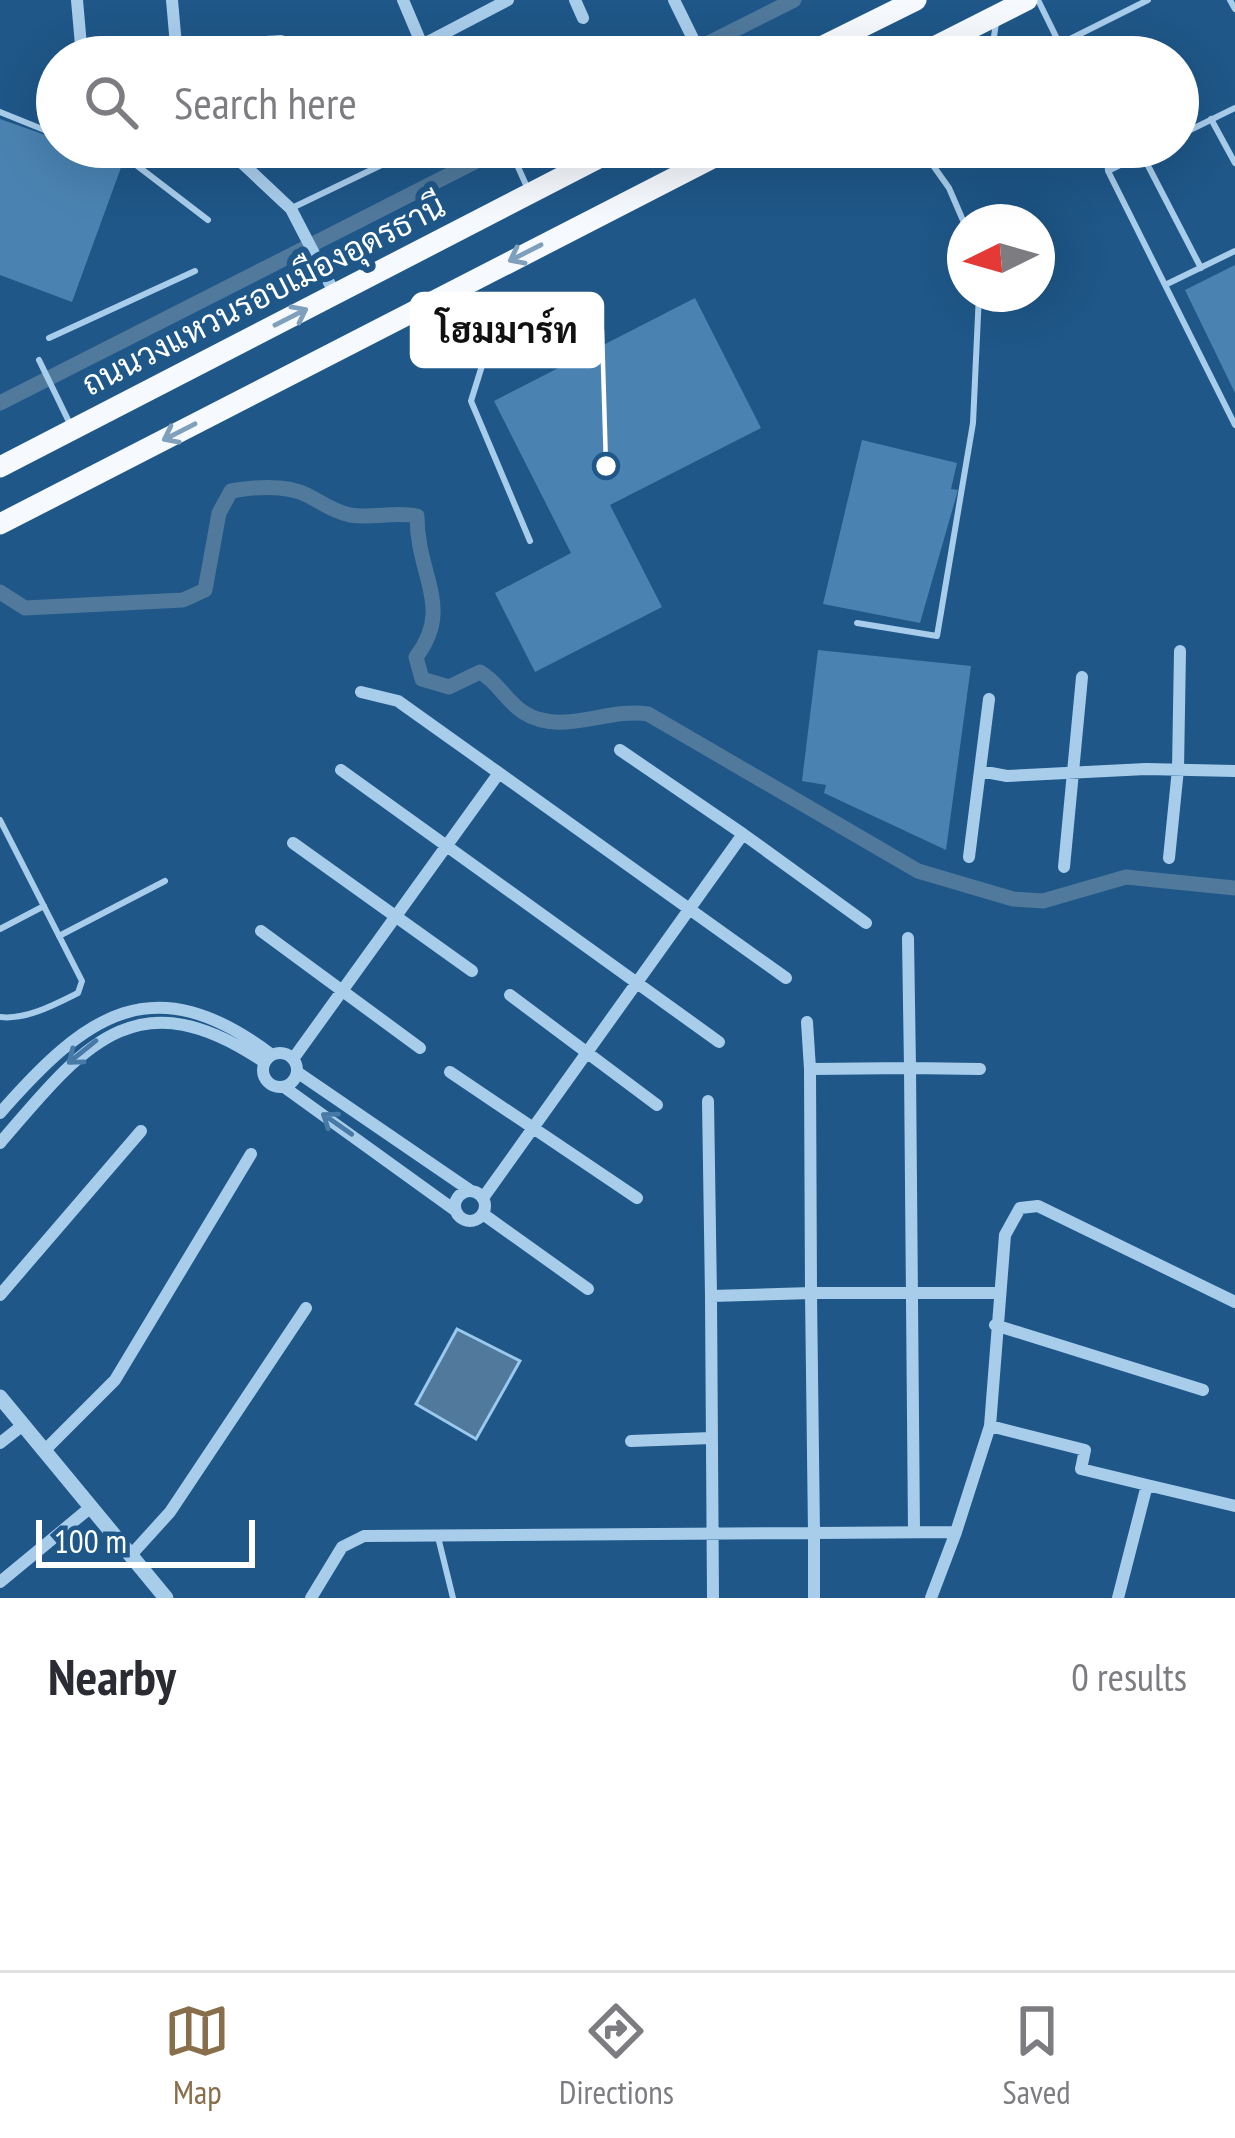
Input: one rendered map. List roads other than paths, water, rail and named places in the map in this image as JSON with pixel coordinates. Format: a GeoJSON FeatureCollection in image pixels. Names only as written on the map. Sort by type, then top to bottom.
{"type":"FeatureCollection","features":[{"type":"Feature","properties":{"kind":"highway"},"geometry":{"type":"LineString","coordinates":[[843,36],[916,0]]}},
{"type":"Feature","properties":{"kind":"highway"},"geometry":{"type":"LineString","coordinates":[[956,36],[1027,0]]}},
{"type":"Feature","properties":{"kind":"highway","name":"ถนนวงแหวนรอบเมืองอุดรธานี"},"geometry":{"type":"LineString","coordinates":[[0,467],[335,294],[525,184],[566,168]]}},
{"type":"Feature","properties":{"kind":"highway"},"geometry":{"type":"LineString","coordinates":[[0,524],[693,168]]}},
{"type":"Feature","properties":{"kind":"street"},"geometry":{"type":"LineString","coordinates":[[77,0],[80,36]]}},
{"type":"Feature","properties":{"kind":"street"},"geometry":{"type":"LineString","coordinates":[[172,0],[175,36]]}},
{"type":"Feature","properties":{"kind":"street"},"geometry":{"type":"LineString","coordinates":[[403,0],[418,36]]}},
{"type":"Feature","properties":{"kind":"street"},"geometry":{"type":"LineString","coordinates":[[574,0],[584,19]]}},
{"type":"Feature","properties":{"kind":"street"},"geometry":{"type":"LineString","coordinates":[[674,0],[692,36]]}},
{"type":"Feature","properties":{"kind":"street"},"geometry":{"type":"LineString","coordinates":[[438,36],[500,2]]}},
{"type":"Feature","properties":{"kind":"street"},"geometry":{"type":"LineString","coordinates":[[247,168],[291,209],[335,294]]}},
{"type":"Feature","properties":{"kind":"street"},"geometry":{"type":"LineString","coordinates":[[1169,858],[1178,769],[1180,651]]}},
{"type":"Feature","properties":{"kind":"street"},"geometry":{"type":"LineString","coordinates":[[1064,867],[1082,677]]}},
{"type":"Feature","properties":{"kind":"street"},"geometry":{"type":"LineString","coordinates":[[361,692],[398,701],[786,978]]}},
{"type":"Feature","properties":{"kind":"street"},"geometry":{"type":"LineString","coordinates":[[969,856],[989,699]]}},
{"type":"Feature","properties":{"kind":"street"},"geometry":{"type":"LineString","coordinates":[[620,750],[866,923]]}},
{"type":"Feature","properties":{"kind":"street"},"geometry":{"type":"LineString","coordinates":[[341,770],[719,1042]]}},
{"type":"Feature","properties":{"kind":"street"},"geometry":{"type":"LineString","coordinates":[[980,771],[1072,775],[1235,771]]}},
{"type":"Feature","properties":{"kind":"street"},"geometry":{"type":"LineString","coordinates":[[284,1087],[343,990],[499,773]]}},
{"type":"Feature","properties":{"kind":"street"},"geometry":{"type":"LineString","coordinates":[[457,1211],[460,1196],[477,1194],[534,1128],[743,834]]}},
{"type":"Feature","properties":{"kind":"street"},"geometry":{"type":"LineString","coordinates":[[293,843],[472,970]]}},
{"type":"Feature","properties":{"kind":"street"},"geometry":{"type":"LineString","coordinates":[[261,931],[420,1048]]}},
{"type":"Feature","properties":{"kind":"street"},"geometry":{"type":"LineString","coordinates":[[908,938],[914,1532]]}},
{"type":"Feature","properties":{"kind":"street"},"geometry":{"type":"LineString","coordinates":[[510,995],[657,1105]]}},
{"type":"Feature","properties":{"kind":"street"},"geometry":{"type":"LineString","coordinates":[[0,1113],[53,1052],[94,1022],[115,1014],[142,1010],[194,1014],[234,1028],[268,1058]]}},
{"type":"Feature","properties":{"kind":"street"},"geometry":{"type":"LineString","coordinates":[[807,1022],[814,1598]]}},
{"type":"Feature","properties":{"kind":"street"},"geometry":{"type":"LineString","coordinates":[[0,1143],[56,1075],[95,1041],[126,1026],[186,1023],[295,1065],[477,1194],[483,1214],[588,1289]]}},
{"type":"Feature","properties":{"kind":"street"},"geometry":{"type":"LineString","coordinates":[[268,1058],[267,1082],[284,1087],[469,1221],[483,1214]]}},
{"type":"Feature","properties":{"kind":"street"},"geometry":{"type":"LineString","coordinates":[[810,1069],[980,1069]]}},
{"type":"Feature","properties":{"kind":"street"},"geometry":{"type":"LineString","coordinates":[[450,1072],[637,1198]]}},
{"type":"Feature","properties":{"kind":"street"},"geometry":{"type":"LineString","coordinates":[[708,1101],[713,1598]]}},
{"type":"Feature","properties":{"kind":"street"},"geometry":{"type":"LineString","coordinates":[[371,1148],[386,1129]]}},
{"type":"Feature","properties":{"kind":"street"},"geometry":{"type":"LineString","coordinates":[[0,1295],[141,1131]]}},
{"type":"Feature","properties":{"kind":"street"},"geometry":{"type":"LineString","coordinates":[[44,1450],[115,1381],[251,1154]]}},
{"type":"Feature","properties":{"kind":"street"},"geometry":{"type":"LineString","coordinates":[[931,1598],[990,1426],[1005,1235],[1020,1208],[1030,1204],[1235,1302]]}},
{"type":"Feature","properties":{"kind":"street"},"geometry":{"type":"LineString","coordinates":[[711,1296],[999,1293]]}},
{"type":"Feature","properties":{"kind":"street"},"geometry":{"type":"LineString","coordinates":[[130,1555],[170,1512],[306,1308]]}},
{"type":"Feature","properties":{"kind":"street"},"geometry":{"type":"LineString","coordinates":[[995,1325],[1203,1390]]}},
{"type":"Feature","properties":{"kind":"street"},"geometry":{"type":"LineString","coordinates":[[0,1397],[166,1598]]}},
{"type":"Feature","properties":{"kind":"street"},"geometry":{"type":"LineString","coordinates":[[0,1443],[23,1425]]}},
{"type":"Feature","properties":{"kind":"street"},"geometry":{"type":"LineString","coordinates":[[990,1426],[1085,1450],[1081,1469],[1235,1506]]}},
{"type":"Feature","properties":{"kind":"street"},"geometry":{"type":"LineString","coordinates":[[631,1442],[710,1438]]}},
{"type":"Feature","properties":{"kind":"street"},"geometry":{"type":"LineString","coordinates":[[1118,1598],[1147,1485]]}},
{"type":"Feature","properties":{"kind":"street"},"geometry":{"type":"LineString","coordinates":[[0,1582],[91,1507]]}},
{"type":"Feature","properties":{"kind":"street"},"geometry":{"type":"LineString","coordinates":[[311,1598],[350,1541],[438,1536],[956,1532]]}},
{"type":"Feature","properties":{"kind":"lane"},"geometry":{"type":"LineString","coordinates":[[1038,0],[1056,36]]}},
{"type":"Feature","properties":{"kind":"lane"},"geometry":{"type":"LineString","coordinates":[[1076,36],[1148,0]]}},
{"type":"Feature","properties":{"kind":"lane"},"geometry":{"type":"LineString","coordinates":[[1230,0],[1235,9]]}},
{"type":"Feature","properties":{"kind":"lane"},"geometry":{"type":"LineString","coordinates":[[995,36],[999,14]]}},
{"type":"Feature","properties":{"kind":"lane"},"geometry":{"type":"LineString","coordinates":[[1199,125],[1235,108]]}},
{"type":"Feature","properties":{"kind":"lane"},"geometry":{"type":"LineString","coordinates":[[0,112],[36,127]]}},
{"type":"Feature","properties":{"kind":"lane"},"geometry":{"type":"LineString","coordinates":[[1211,119],[1235,163]]}},
{"type":"Feature","properties":{"kind":"lane"},"geometry":{"type":"LineString","coordinates":[[140,168],[208,220]]}},
{"type":"Feature","properties":{"kind":"lane"},"geometry":{"type":"LineString","coordinates":[[291,209],[376,168]]}},
{"type":"Feature","properties":{"kind":"lane"},"geometry":{"type":"LineString","coordinates":[[518,168],[525,184]]}},
{"type":"Feature","properties":{"kind":"lane"},"geometry":{"type":"LineString","coordinates":[[933,168],[953,204]]}},
{"type":"Feature","properties":{"kind":"lane"},"geometry":{"type":"LineString","coordinates":[[1108,168],[1235,424]]}},
{"type":"Feature","properties":{"kind":"lane"},"geometry":{"type":"LineString","coordinates":[[1108,171],[1114,168]]}},
{"type":"Feature","properties":{"kind":"lane"},"geometry":{"type":"LineString","coordinates":[[1149,168],[1201,268]]}},
{"type":"Feature","properties":{"kind":"lane"},"geometry":{"type":"LineString","coordinates":[[1165,285],[1235,251]]}},
{"type":"Feature","properties":{"kind":"lane"},"geometry":{"type":"LineString","coordinates":[[49,338],[195,271]]}},
{"type":"Feature","properties":{"kind":"lane"},"geometry":{"type":"LineString","coordinates":[[458,288],[485,356],[471,391],[474,412],[530,542]]}},
{"type":"Feature","properties":{"kind":"lane"},"geometry":{"type":"LineString","coordinates":[[857,623],[937,636],[973,423],[978,312]]}},
{"type":"Feature","properties":{"kind":"lane"},"geometry":{"type":"LineString","coordinates":[[39,360],[73,429]]}},
{"type":"Feature","properties":{"kind":"lane"},"geometry":{"type":"LineString","coordinates":[[0,820],[82,981],[78,993],[14,1018],[0,1017]]}},
{"type":"Feature","properties":{"kind":"lane"},"geometry":{"type":"LineString","coordinates":[[59,936],[165,881]]}},
{"type":"Feature","properties":{"kind":"lane"},"geometry":{"type":"LineString","coordinates":[[0,929],[44,906]]}},
{"type":"Feature","properties":{"kind":"lane"},"geometry":{"type":"LineString","coordinates":[[438,1536],[453,1598]]}},
{"type":"Feature","properties":{"kind":"water"},"geometry":{"type":"Polygon","coordinates":[[[457,1329],[520,1361],[476,1439],[416,1404],[457,1329]]]}},
{"type":"Feature","properties":{"kind":"waterway"},"geometry":{"type":"LineString","coordinates":[[723,36],[794,0]]}},
{"type":"Feature","properties":{"kind":"waterway"},"geometry":{"type":"LineString","coordinates":[[0,403],[463,168]]}},
{"type":"Feature","properties":{"kind":"waterway"},"geometry":{"type":"LineString","coordinates":[[0,592],[25,608],[183,600],[205,590],[219,513],[231,491],[279,488],[350,515],[417,516],[433,606],[427,639],[416,657],[422,679],[449,687],[480,672],[523,712],[553,722],[648,714],[918,871],[1013,899],[1043,901],[1126,877],[1235,888]]}},
{"type":"Feature","properties":{"kind":"place","name":"โฮมมาร์ท"},"geometry":{"type":"Point","coordinates":[606,466]}}]}
